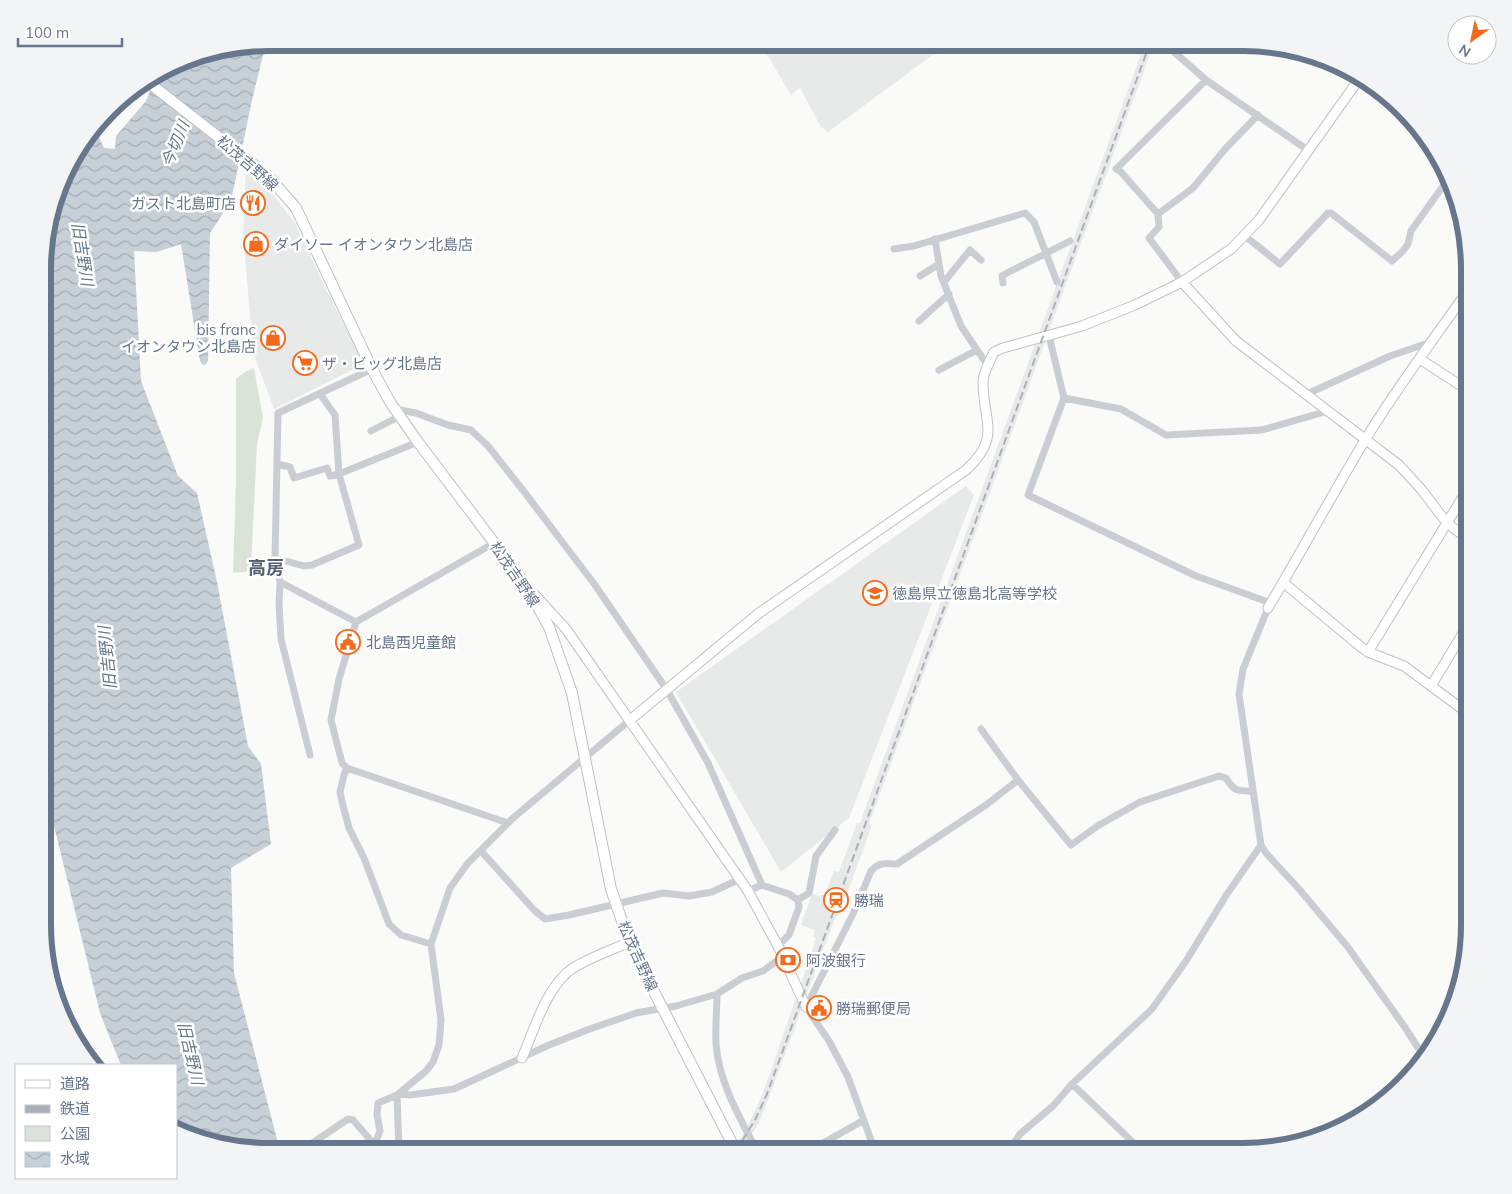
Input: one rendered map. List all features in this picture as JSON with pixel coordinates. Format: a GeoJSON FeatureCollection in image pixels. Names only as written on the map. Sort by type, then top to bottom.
{"type":"FeatureCollection","features":[{"type":"Feature","properties":{"kind":"main road","name":"松茂吉野線"},"geometry":{"type":"LineString","coordinates":[[152,85],[268,176],[296,208],[372,369],[397,412],[526,585],[549,627],[572,693],[611,889],[616,905],[630,942],[662,1009],[732,1143]]}},
{"type":"Feature","properties":{"kind":"street"},"geometry":{"type":"LineString","coordinates":[[1173,51],[1206,80],[1309,150]]}},
{"type":"Feature","properties":{"kind":"street"},"geometry":{"type":"LineString","coordinates":[[1206,80],[1182,101],[1116,169],[1121,172],[1158,214],[1159,227],[1149,238],[1182,282],[1236,341],[1399,465],[1447,523],[1461,534]]}},
{"type":"Feature","properties":{"kind":"street"},"geometry":{"type":"LineString","coordinates":[[376,1143],[380,1131],[377,1116],[378,1102],[398,1094],[426,1071],[433,1062],[439,1045],[441,1020],[430,944],[450,888],[480,850],[508,823],[585,757],[759,613],[966,470],[977,460],[989,438],[983,380],[994,352],[1082,326],[1126,309],[1182,282],[1224,254],[1245,236],[1259,220],[1356,83]]}},
{"type":"Feature","properties":{"kind":"street"},"geometry":{"type":"LineString","coordinates":[[1158,214],[1193,188],[1226,148],[1258,116]]}},
{"type":"Feature","properties":{"kind":"street"},"geometry":{"type":"LineString","coordinates":[[1245,236],[1280,264],[1328,213],[1331,213],[1392,261],[1408,244],[1411,232],[1444,185]]}},
{"type":"Feature","properties":{"kind":"street"},"geometry":{"type":"LineString","coordinates":[[894,249],[914,246],[1024,213],[1034,222],[1057,282]]}},
{"type":"Feature","properties":{"kind":"street"},"geometry":{"type":"LineString","coordinates":[[934,239],[944,282],[961,326],[988,366]]}},
{"type":"Feature","properties":{"kind":"street"},"geometry":{"type":"LineString","coordinates":[[1003,283],[1002,276],[1006,273],[1070,240]]}},
{"type":"Feature","properties":{"kind":"street"},"geometry":{"type":"LineString","coordinates":[[944,282],[970,250],[982,260]]}},
{"type":"Feature","properties":{"kind":"street"},"geometry":{"type":"LineString","coordinates":[[920,276],[939,264]]}},
{"type":"Feature","properties":{"kind":"street"},"geometry":{"type":"LineString","coordinates":[[919,321],[948,294]]}},
{"type":"Feature","properties":{"kind":"street"},"geometry":{"type":"LineString","coordinates":[[1420,1051],[1347,946],[1262,846],[1239,694],[1243,669],[1270,605],[1365,439],[1461,302]]}},
{"type":"Feature","properties":{"kind":"street"},"geometry":{"type":"LineString","coordinates":[[1048,336],[1064,398],[1028,495],[1196,576],[1270,605]]}},
{"type":"Feature","properties":{"kind":"street"},"geometry":{"type":"LineString","coordinates":[[1307,394],[1390,356],[1432,342]]}},
{"type":"Feature","properties":{"kind":"street"},"geometry":{"type":"LineString","coordinates":[[939,370],[976,350]]}},
{"type":"Feature","properties":{"kind":"street"},"geometry":{"type":"LineString","coordinates":[[1420,359],[1461,386]]}},
{"type":"Feature","properties":{"kind":"street"},"geometry":{"type":"LineString","coordinates":[[310,755],[281,639],[280,582],[275,558],[278,413],[372,369]]}},
{"type":"Feature","properties":{"kind":"street"},"geometry":{"type":"LineString","coordinates":[[275,558],[304,566],[312,565],[359,545],[339,474],[335,415],[320,394]]}},
{"type":"Feature","properties":{"kind":"street"},"geometry":{"type":"LineString","coordinates":[[1064,398],[1121,409],[1166,435],[1262,430],[1328,411]]}},
{"type":"Feature","properties":{"kind":"street"},"geometry":{"type":"LineString","coordinates":[[371,431],[397,412],[416,414],[448,425],[471,430],[488,446],[575,558],[667,690],[708,763],[762,885]]}},
{"type":"Feature","properties":{"kind":"street"},"geometry":{"type":"LineString","coordinates":[[277,464],[290,467],[294,478],[327,468],[330,476],[418,442]]}},
{"type":"Feature","properties":{"kind":"street"},"geometry":{"type":"LineString","coordinates":[[1368,652],[1461,500]]}},
{"type":"Feature","properties":{"kind":"street"},"geometry":{"type":"LineString","coordinates":[[494,543],[356,622],[339,679],[331,720],[342,763],[347,768],[508,823]]}},
{"type":"Feature","properties":{"kind":"street"},"geometry":{"type":"LineString","coordinates":[[280,582],[356,622]]}},
{"type":"Feature","properties":{"kind":"street"},"geometry":{"type":"LineString","coordinates":[[1284,583],[1368,652],[1404,666],[1461,708]]}},
{"type":"Feature","properties":{"kind":"street"},"geometry":{"type":"LineString","coordinates":[[526,585],[566,629],[748,891],[778,946],[806,1007],[830,1040],[848,1077],[872,1143]]}},
{"type":"Feature","properties":{"kind":"street"},"geometry":{"type":"LineString","coordinates":[[1431,686],[1461,637]]}},
{"type":"Feature","properties":{"kind":"street"},"geometry":{"type":"LineString","coordinates":[[981,729],[1018,780],[1070,845],[1099,825],[1140,802],[1219,776],[1226,778],[1232,788],[1237,791],[1253,791]]}},
{"type":"Feature","properties":{"kind":"street"},"geometry":{"type":"LineString","coordinates":[[347,768],[340,792],[343,806],[349,828],[364,858],[389,924],[401,935],[430,944]]}},
{"type":"Feature","properties":{"kind":"street"},"geometry":{"type":"LineString","coordinates":[[806,1007],[875,866],[884,862],[898,864],[986,805],[1018,780]]}},
{"type":"Feature","properties":{"kind":"street"},"geometry":{"type":"LineString","coordinates":[[798,900],[809,892],[816,856],[835,830]]}},
{"type":"Feature","properties":{"kind":"street"},"geometry":{"type":"LineString","coordinates":[[1014,1143],[1020,1134],[1053,1106],[1072,1084],[1152,1009],[1186,961],[1227,894],[1262,846]]}},
{"type":"Feature","properties":{"kind":"street"},"geometry":{"type":"LineString","coordinates":[[480,850],[534,910],[545,919],[616,905],[663,893],[689,896],[712,892],[740,879]]}},
{"type":"Feature","properties":{"kind":"street"},"geometry":{"type":"LineString","coordinates":[[748,891],[762,885],[789,894],[798,900],[799,907],[789,935],[778,946]]}},
{"type":"Feature","properties":{"kind":"street"},"geometry":{"type":"LineString","coordinates":[[522,1058],[545,1005],[561,979],[572,969],[596,956],[630,942]]}},
{"type":"Feature","properties":{"kind":"street"},"geometry":{"type":"LineString","coordinates":[[398,1094],[410,1095],[454,1089],[572,1036],[636,1013],[662,1009],[717,994],[742,978],[763,971],[782,957]]}},
{"type":"Feature","properties":{"kind":"street"},"geometry":{"type":"LineString","coordinates":[[717,994],[716,1043],[725,1083],[741,1122],[753,1143]]}},
{"type":"Feature","properties":{"kind":"street"},"geometry":{"type":"LineString","coordinates":[[1072,1084],[1133,1143]]}},
{"type":"Feature","properties":{"kind":"street"},"geometry":{"type":"LineString","coordinates":[[398,1094],[399,1143]]}},
{"type":"Feature","properties":{"kind":"street"},"geometry":{"type":"LineString","coordinates":[[312,1143],[348,1119],[353,1120],[370,1143]]}},
{"type":"Feature","properties":{"kind":"street"},"geometry":{"type":"LineString","coordinates":[[824,1143],[864,1120]]}},
{"type":"Feature","properties":{"kind":"shaded area"},"geometry":{"type":"Polygon","coordinates":[[[765,51],[938,51],[828,132],[821,127],[800,88],[791,95],[765,51]]]}},
{"type":"Feature","properties":{"kind":"shaded area"},"geometry":{"type":"Polygon","coordinates":[[[1142,51],[1151,51],[869,824],[872,825],[839,916],[836,915],[759,1122],[747,1143],[737,1143],[746,1130],[763,1093],[816,938],[813,937],[815,930],[801,925],[812,894],[825,895],[834,871],[839,872],[857,823],[860,823],[1142,51]]]}},
{"type":"Feature","properties":{"kind":"shaded area"},"geometry":{"type":"Polygon","coordinates":[[[246,170],[273,195],[295,223],[364,364],[274,409],[253,352],[243,232],[246,170]]]}},
{"type":"Feature","properties":{"kind":"shaded area","name":"徳島県立徳島北高等学校"},"geometry":{"type":"Polygon","coordinates":[[[966,486],[974,495],[849,818],[781,872],[676,692],[966,486]]]}},
{"type":"Feature","properties":{"kind":"green space"},"geometry":{"type":"Polygon","coordinates":[[[254,368],[263,418],[257,444],[251,569],[245,572],[233,573],[236,482],[236,379],[254,368]]]}},
{"type":"Feature","properties":{"kind":"water"},"geometry":{"type":"Polygon","coordinates":[[[264,51],[231,201],[210,233],[208,361],[206,364],[203,365],[200,361],[181,244],[157,252],[134,251],[141,381],[178,476],[197,493],[217,582],[248,746],[261,764],[271,844],[231,868],[234,973],[278,1143],[227,1139],[178,1122],[178,1064],[121,1064],[100,1013],[51,814],[51,270],[53,241],[63,199],[80,160],[98,135],[104,148],[115,149],[116,136],[146,101],[150,91],[165,77],[199,63],[227,55],[264,51]]]}},
{"type":"Feature","properties":{"kind":"railway"},"geometry":{"type":"LineString","coordinates":[[741,1143],[755,1120],[767,1094],[1147,51]]}},
{"type":"Feature","properties":{"kind":"place","name":"ガスト北島町店"},"geometry":{"type":"Point","coordinates":[253,203]}},
{"type":"Feature","properties":{"kind":"place","name":"ダイソー イオンタウン北島店"},"geometry":{"type":"Point","coordinates":[256,244]}},
{"type":"Feature","properties":{"kind":"place","name":"bis franc イオンタウン北島店"},"geometry":{"type":"Point","coordinates":[273,338]}},
{"type":"Feature","properties":{"kind":"place","name":"ザ・ビッグ北島店"},"geometry":{"type":"Point","coordinates":[305,363]}},
{"type":"Feature","properties":{"kind":"place","name":"徳島県立徳島北高等学校"},"geometry":{"type":"Point","coordinates":[875,593]}},
{"type":"Feature","properties":{"kind":"place","name":"北島西児童館"},"geometry":{"type":"Point","coordinates":[348,642]}},
{"type":"Feature","properties":{"kind":"place","name":"勝瑞"},"geometry":{"type":"Point","coordinates":[836,900]}},
{"type":"Feature","properties":{"kind":"place","name":"阿波銀行"},"geometry":{"type":"Point","coordinates":[788,960]}},
{"type":"Feature","properties":{"kind":"place","name":"勝瑞郵便局"},"geometry":{"type":"Point","coordinates":[819,1008]}},
{"type":"Feature","properties":{"kind":"district","name":"高房"},"geometry":{"type":"Point","coordinates":[266,567]}},
{"type":"Feature","properties":{"kind":"water label","name":"今切川"},"geometry":{"type":"Point","coordinates":[175,144]}},
{"type":"Feature","properties":{"kind":"water label","name":"旧吉野川"},"geometry":{"type":"Point","coordinates":[83,254]}},
{"type":"Feature","properties":{"kind":"water label","name":"旧吉野川"},"geometry":{"type":"Point","coordinates":[107,658]}},
{"type":"Feature","properties":{"kind":"water label","name":"旧吉野川"},"geometry":{"type":"Point","coordinates":[191,1053]}}]}
